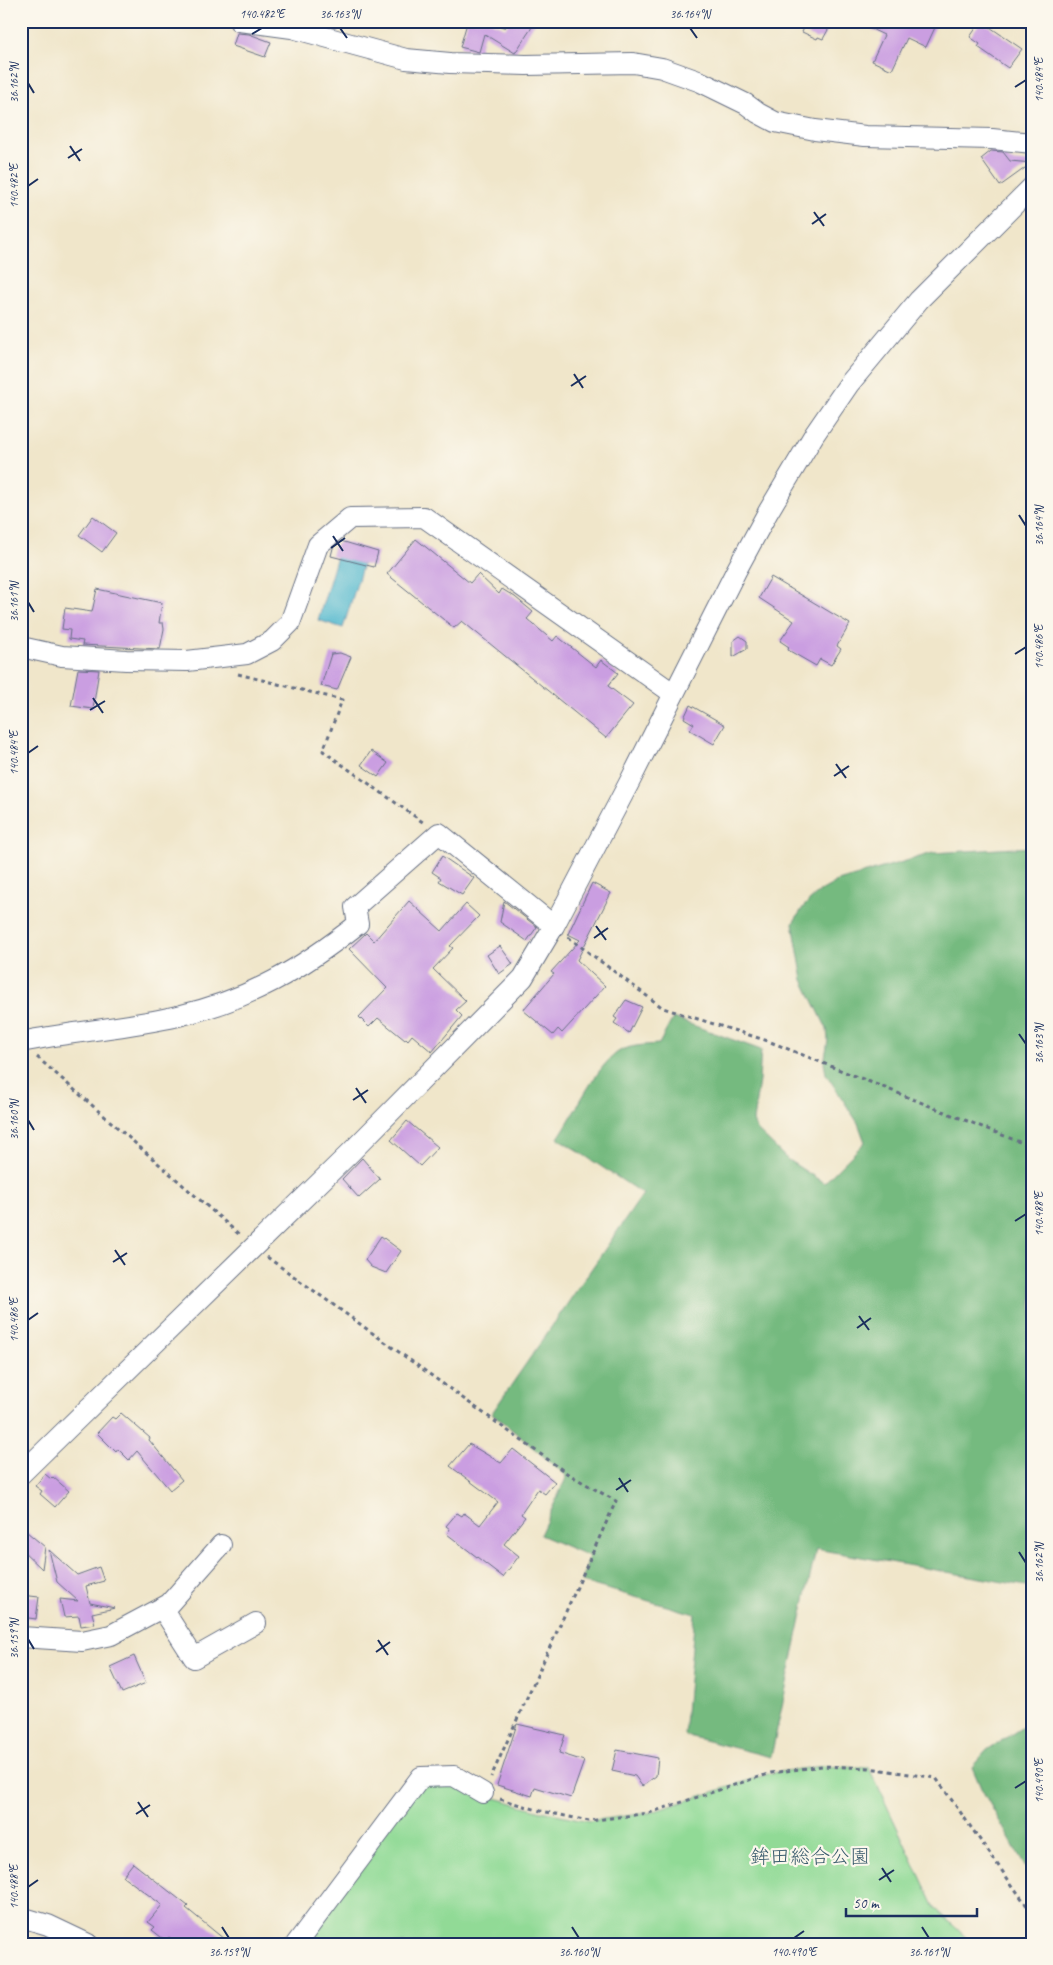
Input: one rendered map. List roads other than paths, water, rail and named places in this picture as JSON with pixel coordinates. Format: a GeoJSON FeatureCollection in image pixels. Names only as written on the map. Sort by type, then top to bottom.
{"type":"FeatureCollection","features":[{"type":"Feature","properties":{"kind":"street"},"geometry":{"type":"LineString","coordinates":[[239,21],[292,28],[406,59],[450,63],[526,65],[633,63],[662,68],[702,82],[746,104],[775,122],[814,130],[865,136],[992,139],[1032,143]]}},
{"type":"Feature","properties":{"kind":"street"},"geometry":{"type":"LineString","coordinates":[[21,1474],[254,1248],[487,1017],[523,978],[554,926],[768,512],[814,435],[849,384],[919,300],[1032,187]]}},
{"type":"Feature","properties":{"kind":"street"},"geometry":{"type":"LineString","coordinates":[[21,647],[62,656],[126,660],[188,661],[248,654],[272,641],[290,622],[318,545],[350,518],[424,516],[674,694]]}},
{"type":"Feature","properties":{"kind":"street"},"geometry":{"type":"LineString","coordinates":[[21,1042],[177,1017],[223,1003],[272,983],[318,956],[358,924],[355,907],[439,834],[554,926]]}},
{"type":"Feature","properties":{"kind":"street"},"geometry":{"type":"LineString","coordinates":[[21,1637],[82,1641],[111,1635],[169,1604],[221,1545]]}},
{"type":"Feature","properties":{"kind":"street"},"geometry":{"type":"LineString","coordinates":[[162,1608],[194,1658],[256,1623]]}},
{"type":"Feature","properties":{"kind":"street"},"geometry":{"type":"LineString","coordinates":[[296,1944],[421,1777],[454,1776],[483,1794]]}},
{"type":"Feature","properties":{"kind":"street"},"geometry":{"type":"LineString","coordinates":[[21,1917],[48,1925],[88,1944]]}},
{"type":"Feature","properties":{"kind":"water"},"geometry":{"type":"Polygon","coordinates":[[[337,556],[363,564],[343,628],[318,620],[337,556]]]}},
{"type":"Feature","properties":{"kind":"park label","name":"鉾田総合公園"},"geometry":{"type":"Point","coordinates":[810,1856]}}]}
